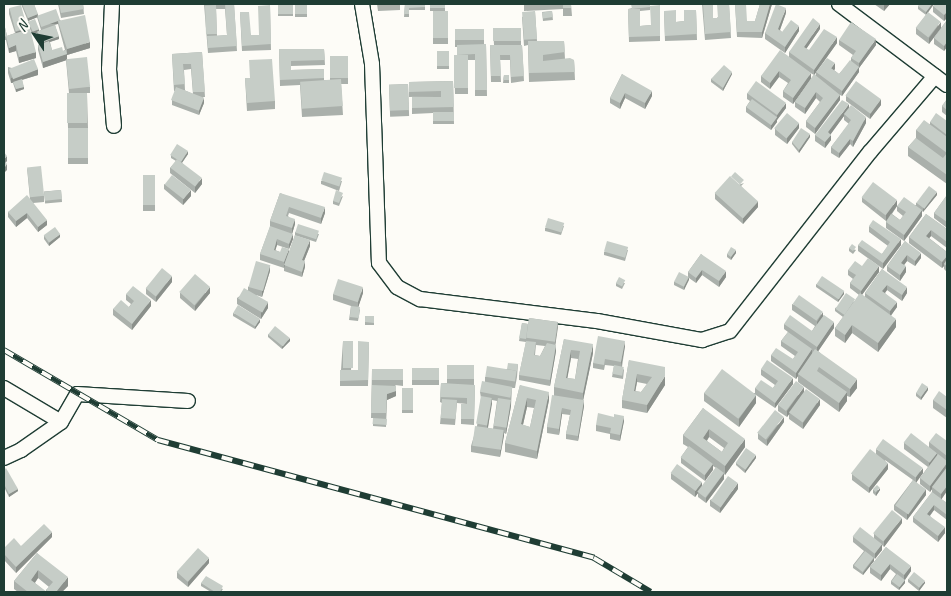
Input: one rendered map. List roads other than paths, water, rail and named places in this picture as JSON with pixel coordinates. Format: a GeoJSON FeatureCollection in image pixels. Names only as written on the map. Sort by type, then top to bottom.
{"type":"FeatureCollection","features":[{"type":"Feature","properties":{"kind":"street"},"geometry":{"type":"LineString","coordinates":[[112,4],[109,69],[114,126]]}},
{"type":"Feature","properties":{"kind":"street"},"geometry":{"type":"LineString","coordinates":[[362,4],[372,64],[379,264],[397,287],[420,298],[597,321],[702,340],[730,331],[870,152],[935,76]]}},
{"type":"Feature","properties":{"kind":"street"},"geometry":{"type":"LineString","coordinates":[[839,4],[947,85]]}},
{"type":"Feature","properties":{"kind":"street"},"geometry":{"type":"LineString","coordinates":[[4,388],[61,422]]}},
{"type":"Feature","properties":{"kind":"street"},"geometry":{"type":"LineString","coordinates":[[4,458],[22,450],[61,422],[77,394],[188,401]]}},
{"type":"Feature","properties":{"kind":"railway"},"geometry":{"type":"LineString","coordinates":[[4,350],[158,440],[594,558],[651,592]]}}]}
